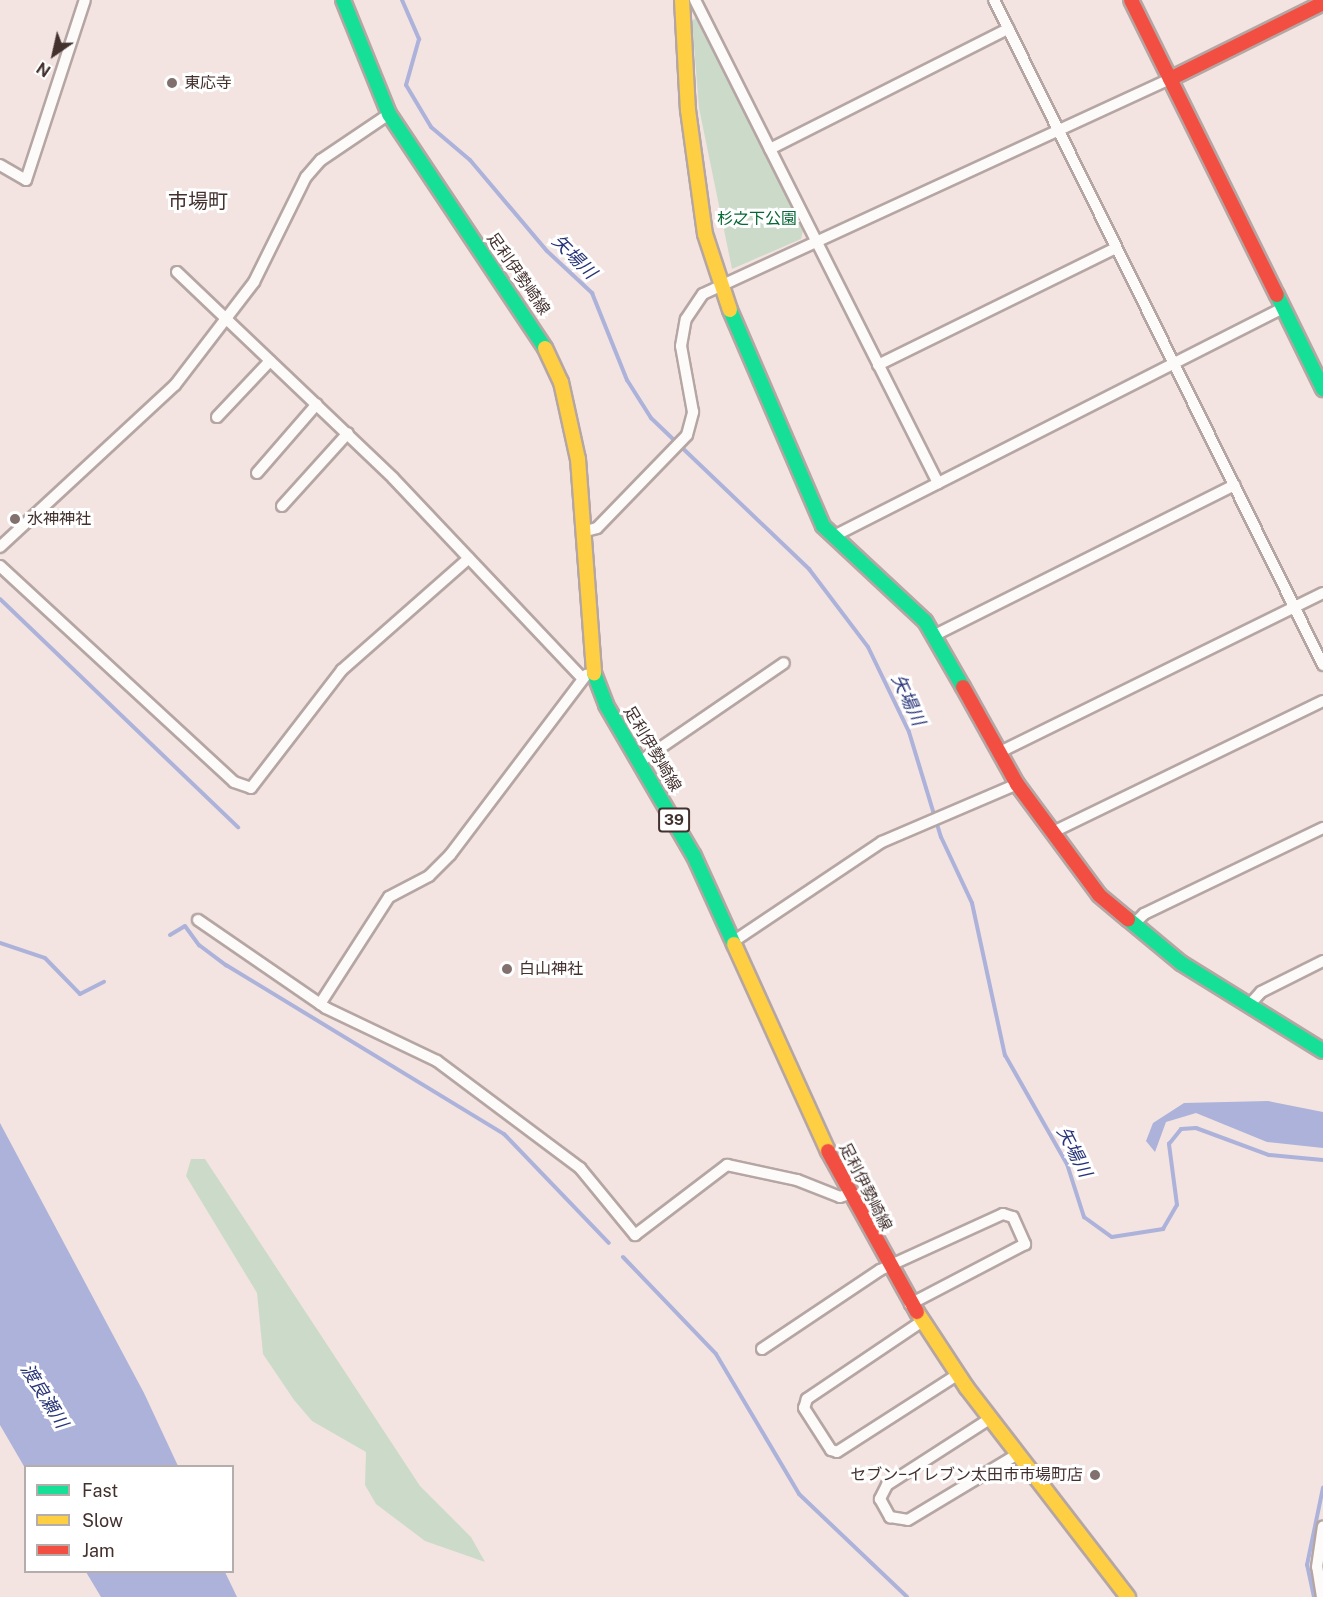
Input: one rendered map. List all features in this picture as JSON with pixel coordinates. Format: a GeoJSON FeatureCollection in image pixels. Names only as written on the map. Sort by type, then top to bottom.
{"type":"FeatureCollection","features":[{"type":"Feature","properties":{"kind":"street"},"geometry":{"type":"LineString","coordinates":[[0,165],[26,180],[85,0]]}},
{"type":"Feature","properties":{"kind":"street","name":"足利伊勢崎線"},"geometry":{"type":"LineString","coordinates":[[343,0],[389,114],[550,357],[575,435],[586,531],[587,674],[640,761],[734,941],[849,1194],[888,1267],[921,1322],[957,1375],[1128,1597]]}},
{"type":"Feature","properties":{"kind":"street"},"geometry":{"type":"LineString","coordinates":[[682,0],[687,110],[705,234],[719,286],[815,512],[834,536],[917,610],[935,635],[1017,784],[1099,895],[1181,963],[1252,1002],[1323,1051]]}},
{"type":"Feature","properties":{"kind":"street"},"geometry":{"type":"LineString","coordinates":[[695,0],[938,483]]}},
{"type":"Feature","properties":{"kind":"street"},"geometry":{"type":"LineString","coordinates":[[994,0],[1323,665]]}},
{"type":"Feature","properties":{"kind":"street"},"geometry":{"type":"LineString","coordinates":[[1131,0],[1323,389]]}},
{"type":"Feature","properties":{"kind":"street"},"geometry":{"type":"LineString","coordinates":[[586,531],[597,528],[683,439],[693,412],[682,357],[683,329],[693,303],[719,286],[1170,79],[1323,3]]}},
{"type":"Feature","properties":{"kind":"street"},"geometry":{"type":"LineString","coordinates":[[770,148],[1008,29]]}},
{"type":"Feature","properties":{"kind":"street"},"geometry":{"type":"LineString","coordinates":[[0,548],[142,419],[227,321],[258,277],[306,177],[321,160],[389,114]]}},
{"type":"Feature","properties":{"kind":"street"},"geometry":{"type":"LineString","coordinates":[[878,364],[1116,248]]}},
{"type":"Feature","properties":{"kind":"street"},"geometry":{"type":"LineString","coordinates":[[177,272],[348,433],[469,558],[587,674],[516,774],[450,855],[429,876],[389,897],[320,1004]]}},
{"type":"Feature","properties":{"kind":"street"},"geometry":{"type":"LineString","coordinates":[[834,536],[1283,308]]}},
{"type":"Feature","properties":{"kind":"street"},"geometry":{"type":"LineString","coordinates":[[217,417],[270,360]]}},
{"type":"Feature","properties":{"kind":"street"},"geometry":{"type":"LineString","coordinates":[[257,473],[317,404]]}},
{"type":"Feature","properties":{"kind":"street"},"geometry":{"type":"LineString","coordinates":[[282,506],[348,433]]}},
{"type":"Feature","properties":{"kind":"street"},"geometry":{"type":"LineString","coordinates":[[935,635],[1234,485]]}},
{"type":"Feature","properties":{"kind":"street"},"geometry":{"type":"LineString","coordinates":[[0,566],[234,782],[251,788],[342,670],[469,558]]}},
{"type":"Feature","properties":{"kind":"street"},"geometry":{"type":"LineString","coordinates":[[1000,752],[1323,593]]}},
{"type":"Feature","properties":{"kind":"street"},"geometry":{"type":"LineString","coordinates":[[640,761],[784,663]]}},
{"type":"Feature","properties":{"kind":"street"},"geometry":{"type":"LineString","coordinates":[[1053,832],[1323,701]]}},
{"type":"Feature","properties":{"kind":"street"},"geometry":{"type":"LineString","coordinates":[[734,941],[882,842],[952,815],[1017,784]]}},
{"type":"Feature","properties":{"kind":"street"},"geometry":{"type":"LineString","coordinates":[[1134,924],[1144,914],[1323,828]]}},
{"type":"Feature","properties":{"kind":"street"},"geometry":{"type":"LineString","coordinates":[[198,920],[320,1004],[437,1061],[465,1081],[580,1168],[635,1235],[727,1165],[797,1179],[840,1197],[849,1194]]}},
{"type":"Feature","properties":{"kind":"street"},"geometry":{"type":"LineString","coordinates":[[1252,1002],[1261,992],[1323,961]]}},
{"type":"Feature","properties":{"kind":"street"},"geometry":{"type":"LineString","coordinates":[[762,1349],[888,1267],[1003,1214],[1013,1217],[1025,1244],[910,1304]]}},
{"type":"Feature","properties":{"kind":"street"},"geometry":{"type":"LineString","coordinates":[[921,1322],[807,1399],[804,1408],[831,1450],[837,1452],[957,1375]]}},
{"type":"Feature","properties":{"kind":"street"},"geometry":{"type":"LineString","coordinates":[[991,1418],[887,1485],[880,1499],[890,1517],[895,1522],[908,1520],[1018,1454]]}},
{"type":"Feature","properties":{"kind":"street"},"geometry":{"type":"LineString","coordinates":[[1322,1597],[1317,1567],[1323,1526]]}},
{"type":"Feature","properties":{"kind":"green space","name":"杉之下公園"},"geometry":{"type":"Polygon","coordinates":[[[698,16],[803,231],[801,239],[732,269],[699,108],[692,21],[698,16]]]}},
{"type":"Feature","properties":{"kind":"green space"},"geometry":{"type":"Polygon","coordinates":[[[191,1159],[205,1159],[420,1486],[471,1537],[485,1562],[425,1541],[376,1504],[365,1485],[366,1452],[312,1421],[294,1400],[263,1354],[257,1293],[186,1176],[191,1159]]]}},
{"type":"Feature","properties":{"kind":"water"},"geometry":{"type":"Polygon","coordinates":[[[1268,1101],[1323,1112],[1323,1148],[1267,1142],[1196,1113],[1166,1122],[1155,1152],[1146,1141],[1153,1123],[1184,1103],[1268,1101]]]}},
{"type":"Feature","properties":{"kind":"water","name":"渡良瀬川"},"geometry":{"type":"Polygon","coordinates":[[[0,1123],[144,1393],[178,1465],[24,1466],[0,1425],[0,1123]]]}},
{"type":"Feature","properties":{"kind":"water"},"geometry":{"type":"Polygon","coordinates":[[[87,1573],[225,1573],[237,1597],[101,1597],[87,1573]]]}},
{"type":"Feature","properties":{"kind":"waterway","name":"矢場川"},"geometry":{"type":"LineString","coordinates":[[402,0],[419,39],[406,85],[431,127],[470,160],[547,251],[592,293],[627,380],[651,418],[809,569],[868,647],[909,732],[941,837],[972,903],[1005,1055],[1067,1164],[1084,1217],[1112,1237],[1163,1229],[1177,1205],[1169,1144],[1181,1129],[1196,1128],[1269,1155],[1323,1160]]}},
{"type":"Feature","properties":{"kind":"waterway"},"geometry":{"type":"LineString","coordinates":[[0,599],[238,827]]}},
{"type":"Feature","properties":{"kind":"waterway"},"geometry":{"type":"LineString","coordinates":[[170,935],[185,926],[199,945],[226,965],[504,1134],[609,1243]]}},
{"type":"Feature","properties":{"kind":"waterway"},"geometry":{"type":"LineString","coordinates":[[0,943],[45,958],[80,994],[104,982]]}},
{"type":"Feature","properties":{"kind":"waterway"},"geometry":{"type":"LineString","coordinates":[[623,1257],[716,1354],[799,1494],[907,1597]]}},
{"type":"Feature","properties":{"kind":"waterway","name":"矢場川"},"geometry":{"type":"LineString","coordinates":[[1314,1597],[1307,1565],[1323,1488]]}},
{"type":"Feature","properties":{"kind":"traffic: fast"},"geometry":{"type":"LineString","coordinates":[[343,0],[389,114],[545,348]]}},
{"type":"Feature","properties":{"kind":"traffic: fast"},"geometry":{"type":"LineString","coordinates":[[1277,295],[1323,389]]}},
{"type":"Feature","properties":{"kind":"traffic: fast"},"geometry":{"type":"LineString","coordinates":[[730,310],[823,526],[925,621],[963,687]]}},
{"type":"Feature","properties":{"kind":"traffic: fast"},"geometry":{"type":"LineString","coordinates":[[594,673],[606,705],[694,856],[734,944]]}},
{"type":"Feature","properties":{"kind":"traffic: fast"},"geometry":{"type":"LineString","coordinates":[[1128,919],[1181,963],[1323,1051]]}},
{"type":"Feature","properties":{"kind":"traffic: slow"},"geometry":{"type":"LineString","coordinates":[[682,0],[688,110],[705,234],[730,310]]}},
{"type":"Feature","properties":{"kind":"traffic: slow"},"geometry":{"type":"LineString","coordinates":[[545,348],[561,382],[578,459],[594,673]]}},
{"type":"Feature","properties":{"kind":"traffic: slow"},"geometry":{"type":"LineString","coordinates":[[734,944],[828,1151]]}},
{"type":"Feature","properties":{"kind":"traffic: slow"},"geometry":{"type":"LineString","coordinates":[[917,1312],[967,1388],[1128,1597]]}},
{"type":"Feature","properties":{"kind":"traffic: jam"},"geometry":{"type":"LineString","coordinates":[[1131,0],[1277,295]]}},
{"type":"Feature","properties":{"kind":"traffic: jam"},"geometry":{"type":"LineString","coordinates":[[1170,79],[1323,3]]}},
{"type":"Feature","properties":{"kind":"traffic: jam"},"geometry":{"type":"LineString","coordinates":[[963,687],[1017,784],[1099,895],[1128,919]]}},
{"type":"Feature","properties":{"kind":"traffic: jam"},"geometry":{"type":"LineString","coordinates":[[828,1151],[917,1312]]}},
{"type":"Feature","properties":{"kind":"place","name":"東応寺"},"geometry":{"type":"Point","coordinates":[172,83]}},
{"type":"Feature","properties":{"kind":"place","name":"水神神社"},"geometry":{"type":"Point","coordinates":[15,519]}},
{"type":"Feature","properties":{"kind":"place","name":"白山神社"},"geometry":{"type":"Point","coordinates":[507,969]}},
{"type":"Feature","properties":{"kind":"place","name":"セブン−イレブン太田市市場町店"},"geometry":{"type":"Point","coordinates":[1095,1475]}},
{"type":"Feature","properties":{"kind":"district","name":"市場町"},"geometry":{"type":"Point","coordinates":[198,201]}}]}
